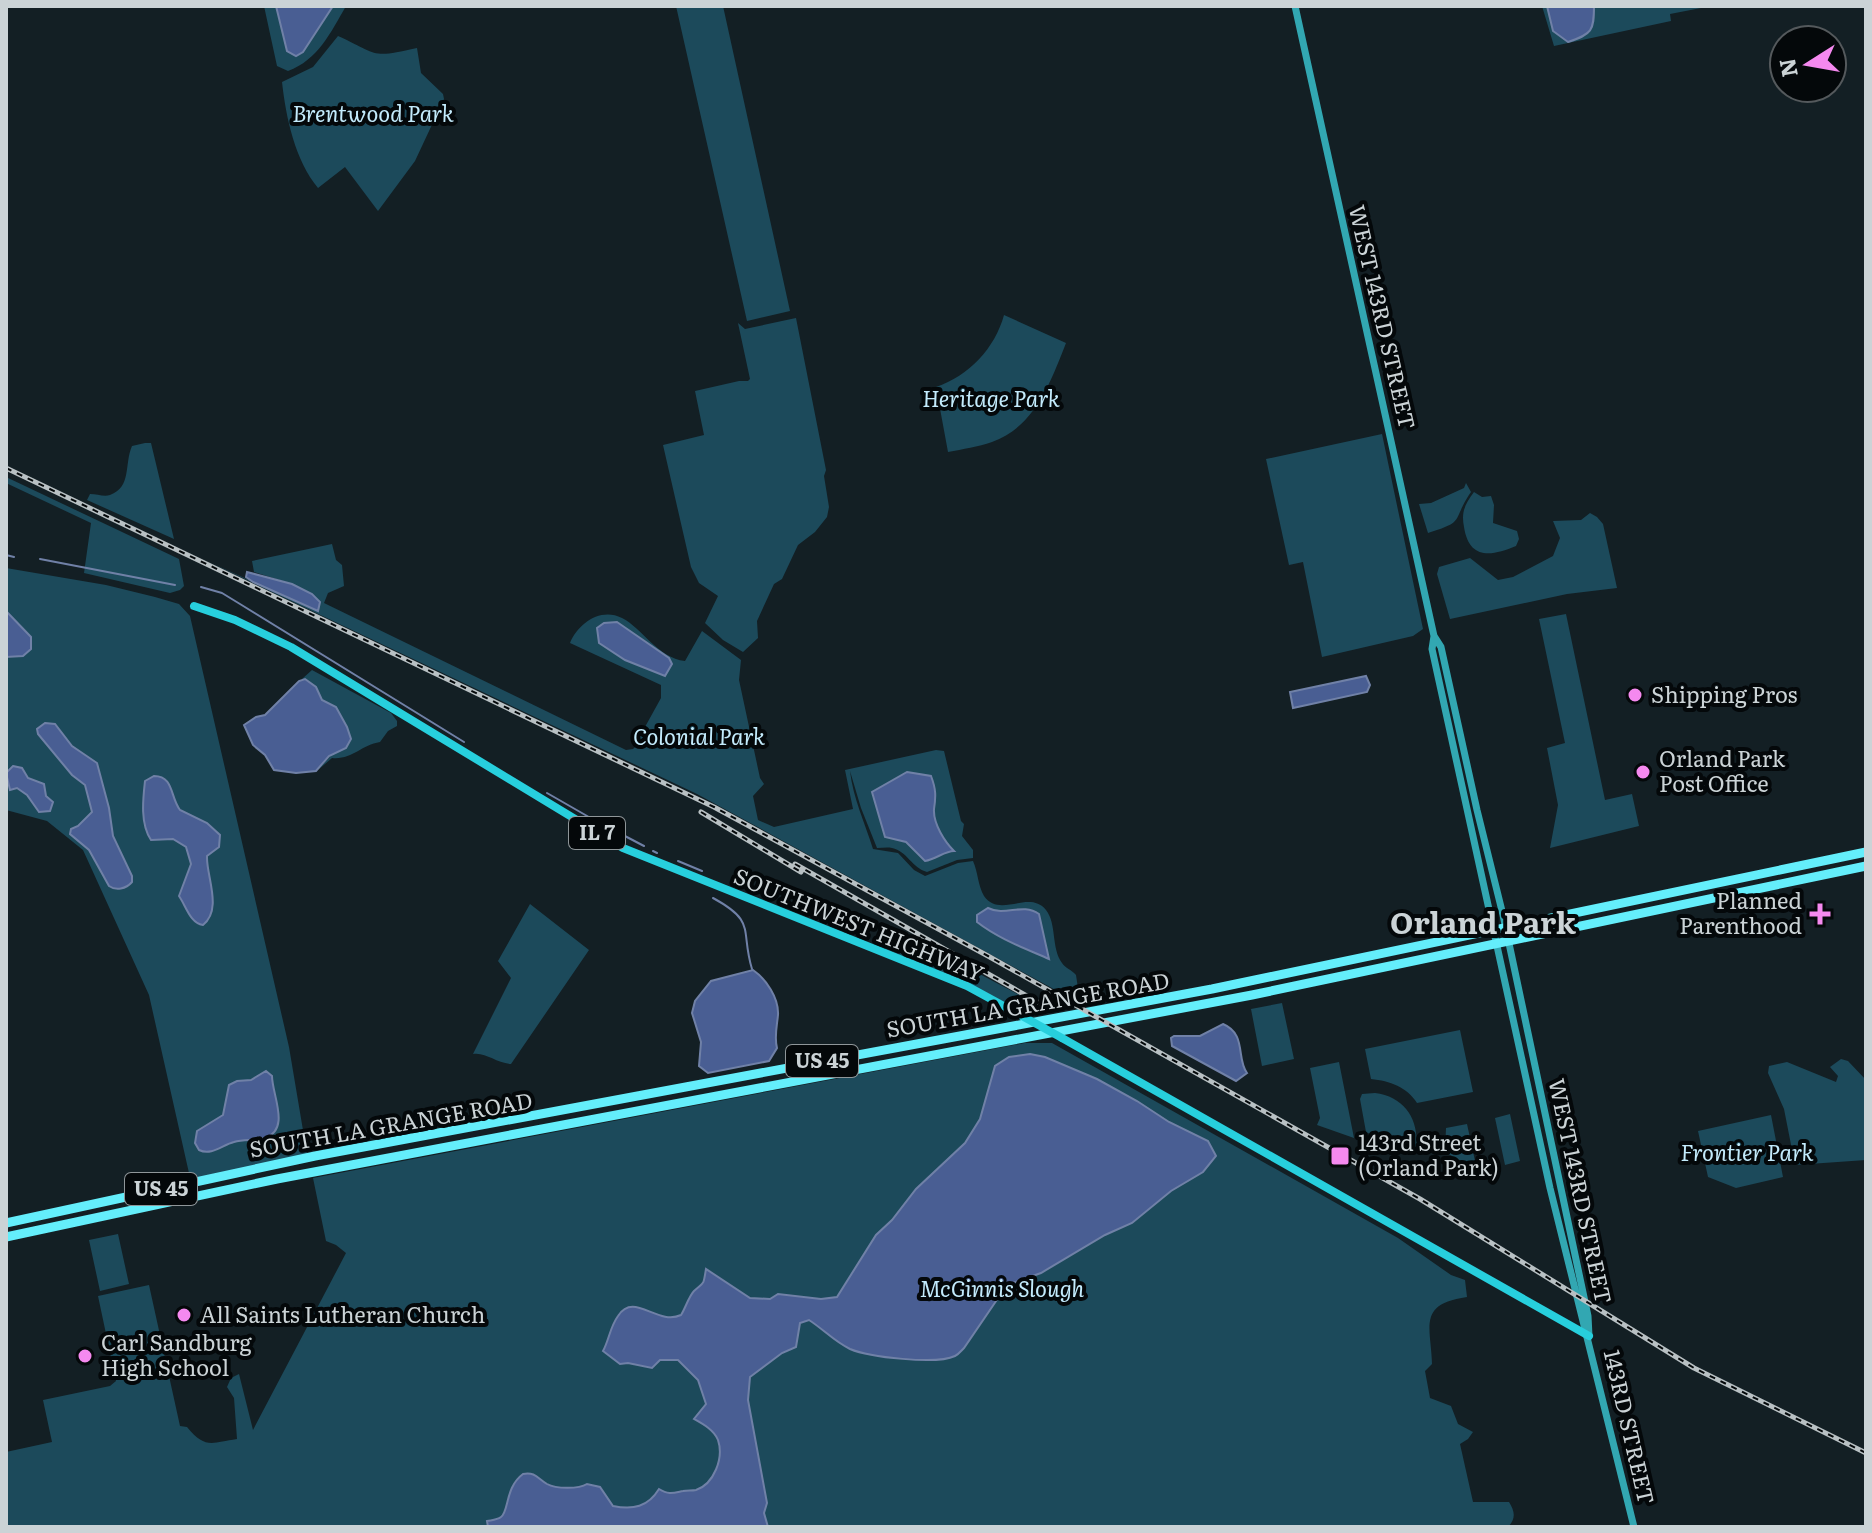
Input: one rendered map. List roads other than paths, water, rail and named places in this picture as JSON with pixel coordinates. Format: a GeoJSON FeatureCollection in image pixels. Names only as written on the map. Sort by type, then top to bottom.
{"type":"FeatureCollection","features":[{"type":"Feature","properties":{"kind":"highway","name":"SOUTH LA GRANGE ROAD"},"geometry":{"type":"LineString","coordinates":[[6,1223],[315,1156],[1203,991],[1866,852]]}},
{"type":"Feature","properties":{"kind":"highway","name":"SOUTH LA GRANGE ROAD"},"geometry":{"type":"LineString","coordinates":[[6,1237],[291,1176],[1252,995],[1866,866]]}},
{"type":"Feature","properties":{"kind":"main road","name":"WEST 143RD STREET"},"geometry":{"type":"LineString","coordinates":[[1295,6],[1434,636],[1441,647],[1506,928],[1582,1287],[1589,1336]]}},
{"type":"Feature","properties":{"kind":"main road","name":"SOUTHWEST HIGHWAY"},"geometry":{"type":"LineString","coordinates":[[194,606],[235,620],[291,647],[623,848],[967,986],[1589,1336]]}},
{"type":"Feature","properties":{"kind":"main road","name":"WEST 143RD STREET"},"geometry":{"type":"LineString","coordinates":[[1434,636],[1432,649],[1493,931],[1577,1302],[1589,1336]]}},
{"type":"Feature","properties":{"kind":"main road"},"geometry":{"type":"LineString","coordinates":[[1560,1318],[1572,1317],[1577,1312],[1577,1302]]}},
{"type":"Feature","properties":{"kind":"main road","name":"143RD STREET"},"geometry":{"type":"LineString","coordinates":[[1589,1336],[1634,1527]]}},
{"type":"Feature","properties":{"kind":"water"},"geometry":{"type":"Polygon","coordinates":[[[276,6],[333,6],[303,52],[296,56],[287,51],[276,6]]]}},
{"type":"Feature","properties":{"kind":"water"},"geometry":{"type":"Polygon","coordinates":[[[1547,6],[1594,6],[1590,30],[1568,42],[1553,31],[1547,6]]]}},
{"type":"Feature","properties":{"kind":"water"},"geometry":{"type":"Polygon","coordinates":[[[247,572],[292,584],[312,594],[320,602],[318,611],[253,582],[246,577],[247,572]]]}},
{"type":"Feature","properties":{"kind":"water"},"geometry":{"type":"Polygon","coordinates":[[[6,611],[31,637],[31,649],[23,656],[6,657],[6,611]]]}},
{"type":"Feature","properties":{"kind":"water"},"geometry":{"type":"Polygon","coordinates":[[[617,622],[669,658],[672,664],[665,676],[625,660],[599,643],[597,628],[604,623],[617,622]]]}},
{"type":"Feature","properties":{"kind":"water"},"geometry":{"type":"Polygon","coordinates":[[[1366,676],[1370,685],[1367,692],[1293,708],[1290,692],[1366,676]]]}},
{"type":"Feature","properties":{"kind":"water"},"geometry":{"type":"Polygon","coordinates":[[[305,679],[316,687],[322,700],[336,707],[351,739],[346,748],[329,756],[316,771],[296,773],[274,770],[265,755],[253,745],[244,725],[265,715],[299,681],[305,679]]]}},
{"type":"Feature","properties":{"kind":"water"},"geometry":{"type":"Polygon","coordinates":[[[45,723],[55,724],[72,746],[97,763],[113,836],[132,876],[132,882],[127,886],[118,889],[109,886],[89,850],[70,834],[71,829],[92,812],[85,785],[72,775],[38,734],[37,729],[45,723]]]}},
{"type":"Feature","properties":{"kind":"water"},"geometry":{"type":"Polygon","coordinates":[[[13,766],[22,768],[28,778],[44,784],[46,796],[53,802],[50,811],[39,812],[27,795],[17,788],[10,790],[6,773],[13,766]]]}},
{"type":"Feature","properties":{"kind":"water"},"geometry":{"type":"Polygon","coordinates":[[[907,772],[931,776],[935,792],[935,821],[954,851],[925,861],[906,842],[885,837],[872,792],[907,772]]]}},
{"type":"Feature","properties":{"kind":"water"},"geometry":{"type":"Polygon","coordinates":[[[154,776],[165,779],[180,810],[207,823],[220,835],[219,847],[207,856],[213,901],[209,918],[203,925],[192,918],[179,896],[191,864],[186,847],[173,839],[151,840],[145,827],[145,781],[154,776]]]}},
{"type":"Feature","properties":{"kind":"water"},"geometry":{"type":"Polygon","coordinates":[[[988,908],[1001,911],[1026,909],[1039,914],[1049,959],[977,922],[977,915],[988,908]]]}},
{"type":"Feature","properties":{"kind":"water"},"geometry":{"type":"Polygon","coordinates":[[[753,970],[763,978],[776,1002],[777,1048],[769,1061],[708,1073],[699,1066],[701,1042],[692,1013],[695,1001],[711,981],[753,970]]]}},
{"type":"Feature","properties":{"kind":"water"},"geometry":{"type":"Polygon","coordinates":[[[1223,1024],[1238,1040],[1247,1073],[1236,1081],[1172,1046],[1171,1038],[1174,1036],[1200,1036],[1223,1024]]]}},
{"type":"Feature","properties":{"kind":"water","name":"McGinnis Slough"},"geometry":{"type":"Polygon","coordinates":[[[1030,1054],[1045,1057],[1097,1079],[1169,1122],[1208,1141],[1216,1156],[1203,1172],[1171,1191],[1132,1223],[1105,1235],[1041,1273],[1007,1285],[964,1348],[955,1356],[918,1360],[872,1355],[850,1349],[809,1320],[800,1323],[796,1347],[782,1353],[750,1377],[748,1400],[767,1503],[764,1513],[768,1527],[488,1527],[487,1521],[504,1514],[510,1492],[523,1474],[534,1475],[556,1487],[573,1488],[587,1484],[600,1487],[613,1506],[627,1508],[645,1503],[659,1489],[671,1493],[694,1490],[708,1482],[716,1470],[720,1447],[714,1433],[694,1419],[706,1404],[698,1380],[678,1360],[660,1360],[652,1368],[620,1364],[603,1351],[618,1316],[631,1307],[663,1316],[681,1315],[692,1293],[703,1283],[706,1269],[750,1298],[770,1299],[778,1294],[821,1299],[837,1297],[876,1235],[916,1189],[965,1143],[980,1119],[995,1066],[1009,1057],[1030,1054]]]}},
{"type":"Feature","properties":{"kind":"water"},"geometry":{"type":"Polygon","coordinates":[[[266,1071],[272,1076],[279,1119],[273,1134],[261,1139],[234,1142],[213,1151],[199,1150],[195,1143],[197,1131],[223,1115],[229,1085],[251,1080],[266,1071]]]}},
{"type":"Feature","properties":{"kind":"waterway"},"geometry":{"type":"LineString","coordinates":[[6,555],[14,557]]}},
{"type":"Feature","properties":{"kind":"waterway"},"geometry":{"type":"LineString","coordinates":[[40,559],[175,585]]}},
{"type":"Feature","properties":{"kind":"waterway"},"geometry":{"type":"LineString","coordinates":[[201,587],[222,593],[464,742]]}},
{"type":"Feature","properties":{"kind":"waterway"},"geometry":{"type":"LineString","coordinates":[[547,793],[615,832]]}},
{"type":"Feature","properties":{"kind":"waterway"},"geometry":{"type":"LineString","coordinates":[[623,835],[644,846]]}},
{"type":"Feature","properties":{"kind":"waterway"},"geometry":{"type":"LineString","coordinates":[[653,851],[657,853]]}},
{"type":"Feature","properties":{"kind":"waterway"},"geometry":{"type":"LineString","coordinates":[[678,861],[702,871]]}},
{"type":"Feature","properties":{"kind":"waterway"},"geometry":{"type":"LineString","coordinates":[[713,898],[742,920],[752,969]]}},
{"type":"Feature","properties":{"kind":"railway"},"geometry":{"type":"LineString","coordinates":[[6,468],[714,807],[988,956],[1420,1199],[1694,1368],[1866,1453]]}},
{"type":"Feature","properties":{"kind":"railway"},"geometry":{"type":"LineString","coordinates":[[701,812],[801,872]]}},
{"type":"Feature","properties":{"kind":"railway"},"geometry":{"type":"LineString","coordinates":[[795,864],[1041,1004]]}},
{"type":"Feature","properties":{"kind":"place","name":"Shipping Pros"},"geometry":{"type":"Point","coordinates":[1635,695]}},
{"type":"Feature","properties":{"kind":"place","name":"Orland Park Post Office"},"geometry":{"type":"Point","coordinates":[1643,772]}},
{"type":"Feature","properties":{"kind":"place","name":"Planned Parenthood"},"geometry":{"type":"Point","coordinates":[1820,914]}},
{"type":"Feature","properties":{"kind":"place","name":"143rd Street (Orland Park)"},"geometry":{"type":"Point","coordinates":[1340,1156]}},
{"type":"Feature","properties":{"kind":"place","name":"All Saints Lutheran Church"},"geometry":{"type":"Point","coordinates":[184,1315]}},
{"type":"Feature","properties":{"kind":"place","name":"Carl Sandburg High School"},"geometry":{"type":"Point","coordinates":[85,1356]}},
{"type":"Feature","properties":{"kind":"district","name":"Orland Park"},"geometry":{"type":"Point","coordinates":[1483,924]}},
{"type":"Feature","properties":{"kind":"park label","name":"Brentwood Park"},"geometry":{"type":"Point","coordinates":[373,114]}},
{"type":"Feature","properties":{"kind":"park label","name":"Heritage Park"},"geometry":{"type":"Point","coordinates":[991,399]}},
{"type":"Feature","properties":{"kind":"park label","name":"Colonial Park"},"geometry":{"type":"Point","coordinates":[699,737]}},
{"type":"Feature","properties":{"kind":"park label","name":"Frontier Park"},"geometry":{"type":"Point","coordinates":[1747,1153]}}]}
